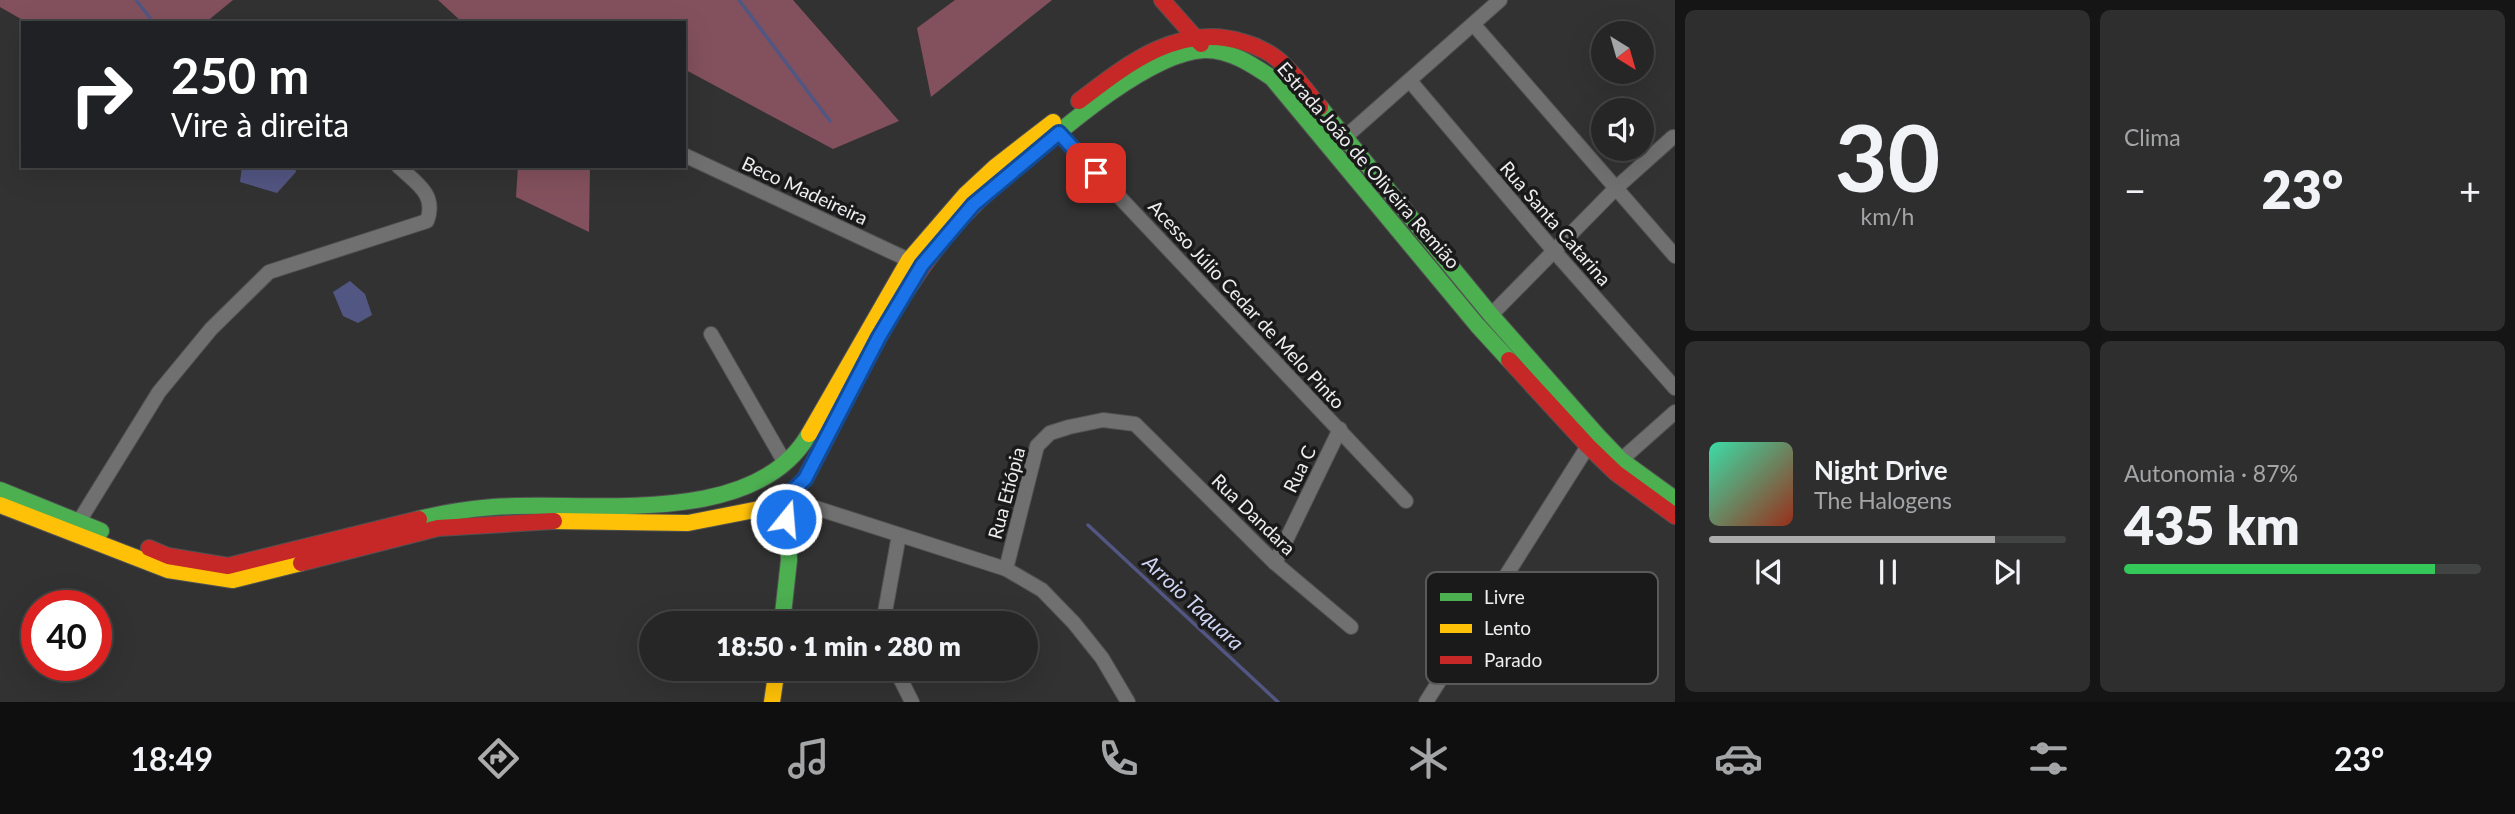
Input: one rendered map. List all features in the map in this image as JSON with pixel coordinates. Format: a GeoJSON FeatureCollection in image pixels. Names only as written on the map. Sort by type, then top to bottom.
{"type":"FeatureCollection","features":[{"type":"Feature","properties":{"kind":"main road"},"geometry":{"type":"LineString","coordinates":[[1162,0],[1195,35],[1205,50]]}},
{"type":"Feature","properties":{"kind":"main road","name":"Estrada João de Oliveira Remião"},"geometry":{"type":"LineString","coordinates":[[0,490],[78,523],[168,556],[228,566],[437,514],[494,507],[597,507],[696,502],[761,481],[785,463],[805,441],[909,260],[966,194],[1014,152],[1132,60],[1174,41],[1195,35],[1227,36],[1252,44],[1284,64],[1490,315],[1621,460],[1675,499]]}},
{"type":"Feature","properties":{"kind":"main road","name":"Estrada João de Oliveira Remião"},"geometry":{"type":"LineString","coordinates":[[0,505],[168,569],[233,580],[438,528],[542,522],[688,523],[770,507],[785,498],[805,479],[879,337],[922,265],[973,205],[1059,133],[1139,73],[1171,58],[1205,50],[1244,59],[1272,78],[1477,325],[1588,446],[1616,473],[1675,516]]}},
{"type":"Feature","properties":{"kind":"main road"},"geometry":{"type":"LineString","coordinates":[[785,463],[805,479]]}},
{"type":"Feature","properties":{"kind":"main road"},"geometry":{"type":"LineString","coordinates":[[761,481],[770,507]]}},
{"type":"Feature","properties":{"kind":"main road"},"geometry":{"type":"LineString","coordinates":[[783,611],[789,559],[785,498]]}},
{"type":"Feature","properties":{"kind":"street"},"geometry":{"type":"LineString","coordinates":[[1343,139],[1500,0]]}},
{"type":"Feature","properties":{"kind":"street"},"geometry":{"type":"LineString","coordinates":[[1474,25],[1675,256]]}},
{"type":"Feature","properties":{"kind":"street","name":"Rua Santa Catarina"},"geometry":{"type":"LineString","coordinates":[[1410,81],[1554,251],[1675,387]]}},
{"type":"Feature","properties":{"kind":"street","name":"Acesso Júlio Cedar de Melo Pinto"},"geometry":{"type":"LineString","coordinates":[[1059,133],[1406,501]]}},
{"type":"Feature","properties":{"kind":"street"},"geometry":{"type":"LineString","coordinates":[[1490,315],[1616,188],[1674,137]]}},
{"type":"Feature","properties":{"kind":"street","name":"Beco Madeireira"},"geometry":{"type":"LineString","coordinates":[[686,156],[909,260]]}},
{"type":"Feature","properties":{"kind":"street"},"geometry":{"type":"LineString","coordinates":[[78,523],[159,392],[211,329],[269,272],[427,221],[431,210],[426,193],[400,168]]}},
{"type":"Feature","properties":{"kind":"street"},"geometry":{"type":"LineString","coordinates":[[712,334],[785,463]]}},
{"type":"Feature","properties":{"kind":"street"},"geometry":{"type":"LineString","coordinates":[[1621,460],[1675,412]]}},
{"type":"Feature","properties":{"kind":"street","name":"Rua Etiópia"},"geometry":{"type":"LineString","coordinates":[[1006,569],[1037,446],[1050,433],[1103,420],[1135,424]]}},
{"type":"Feature","properties":{"kind":"street","name":"Rua Dandara"},"geometry":{"type":"LineString","coordinates":[[1135,424],[1275,563],[1351,627]]}},
{"type":"Feature","properties":{"kind":"street","name":"Rua C"},"geometry":{"type":"LineString","coordinates":[[1275,563],[1340,429]]}},
{"type":"Feature","properties":{"kind":"street"},"geometry":{"type":"LineString","coordinates":[[1508,572],[1588,446]]}},
{"type":"Feature","properties":{"kind":"street"},"geometry":{"type":"LineString","coordinates":[[785,498],[1006,569],[1042,590],[1102,657],[1128,702]]}},
{"type":"Feature","properties":{"kind":"street"},"geometry":{"type":"LineString","coordinates":[[885,611],[899,535]]}},
{"type":"Feature","properties":{"kind":"street"},"geometry":{"type":"LineString","coordinates":[[902,681],[912,702]]}},
{"type":"Feature","properties":{"kind":"street"},"geometry":{"type":"LineString","coordinates":[[1426,702],[1437,684]]}},
{"type":"Feature","properties":{"kind":"shaded area"},"geometry":{"type":"Polygon","coordinates":[[[0,0],[233,0],[207,21],[24,21],[0,7],[0,0]]]}},
{"type":"Feature","properties":{"kind":"shaded area"},"geometry":{"type":"Polygon","coordinates":[[[438,0],[793,0],[899,121],[833,149],[686,70],[686,21],[461,21],[438,0]]]}},
{"type":"Feature","properties":{"kind":"shaded area"},"geometry":{"type":"Polygon","coordinates":[[[955,0],[1052,0],[931,97],[917,28],[955,0]]]}},
{"type":"Feature","properties":{"kind":"shaded area"},"geometry":{"type":"Polygon","coordinates":[[[518,168],[590,168],[589,232],[516,197],[518,168]]]}},
{"type":"Feature","properties":{"kind":"water"},"geometry":{"type":"Polygon","coordinates":[[[242,168],[295,168],[296,172],[277,193],[240,182],[242,168]]]}},
{"type":"Feature","properties":{"kind":"water"},"geometry":{"type":"Polygon","coordinates":[[[350,281],[365,294],[372,315],[358,323],[343,316],[333,292],[350,281]]]}},
{"type":"Feature","properties":{"kind":"waterway"},"geometry":{"type":"LineString","coordinates":[[136,0],[152,21]]}},
{"type":"Feature","properties":{"kind":"waterway"},"geometry":{"type":"LineString","coordinates":[[739,0],[830,121]]}},
{"type":"Feature","properties":{"kind":"waterway","name":"Arroio Taquara"},"geometry":{"type":"LineString","coordinates":[[1088,525],[1278,702]]}},
{"type":"Feature","properties":{"kind":"traffic: fast"},"geometry":{"type":"LineString","coordinates":[[996,185],[1095,104],[1152,67],[1179,55],[1204,50],[1223,52],[1249,63],[1272,78],[1509,360]]}},
{"type":"Feature","properties":{"kind":"traffic: fast"},"geometry":{"type":"LineString","coordinates":[[1320,107],[1491,315],[1598,436],[1621,460],[1675,499]]}},
{"type":"Feature","properties":{"kind":"traffic: fast"},"geometry":{"type":"LineString","coordinates":[[419,519],[493,507],[665,504],[709,497],[750,485],[783,464],[809,434]]}},
{"type":"Feature","properties":{"kind":"traffic: fast"},"geometry":{"type":"LineString","coordinates":[[0,490],[101,531]]}},
{"type":"Feature","properties":{"kind":"traffic: fast"},"geometry":{"type":"LineString","coordinates":[[783,611],[789,560],[785,498]]}},
{"type":"Feature","properties":{"kind":"traffic: slow"},"geometry":{"type":"LineString","coordinates":[[809,434],[909,260],[966,194],[995,167],[1053,122]]}},
{"type":"Feature","properties":{"kind":"traffic: slow"},"geometry":{"type":"LineString","coordinates":[[554,521],[688,523],[770,507],[785,498],[805,479],[817,456]]}},
{"type":"Feature","properties":{"kind":"traffic: slow"},"geometry":{"type":"LineString","coordinates":[[0,505],[168,570],[233,580],[301,563]]}},
{"type":"Feature","properties":{"kind":"traffic: slow"},"geometry":{"type":"LineString","coordinates":[[772,702],[775,681]]}},
{"type":"Feature","properties":{"kind":"traffic: jam"},"geometry":{"type":"LineString","coordinates":[[1162,0],[1201,44]]}},
{"type":"Feature","properties":{"kind":"traffic: jam"},"geometry":{"type":"LineString","coordinates":[[1079,101],[1116,73],[1155,50],[1176,42],[1220,37],[1249,44],[1271,55],[1290,71],[1320,107]]}},
{"type":"Feature","properties":{"kind":"traffic: jam"},"geometry":{"type":"LineString","coordinates":[[817,456],[873,347],[916,277],[966,213],[996,185]]}},
{"type":"Feature","properties":{"kind":"traffic: jam"},"geometry":{"type":"LineString","coordinates":[[1509,360],[1616,473],[1675,516]]}},
{"type":"Feature","properties":{"kind":"traffic: jam"},"geometry":{"type":"LineString","coordinates":[[149,548],[168,556],[228,566],[419,519]]}},
{"type":"Feature","properties":{"kind":"traffic: jam"},"geometry":{"type":"LineString","coordinates":[[301,563],[438,528],[554,521]]}},
{"type":"Feature","properties":{"kind":"route"},"geometry":{"type":"LineString","coordinates":[[786,519],[785,498],[805,479],[879,337],[922,265],[973,205],[1059,133],[1096,173]]}}]}
